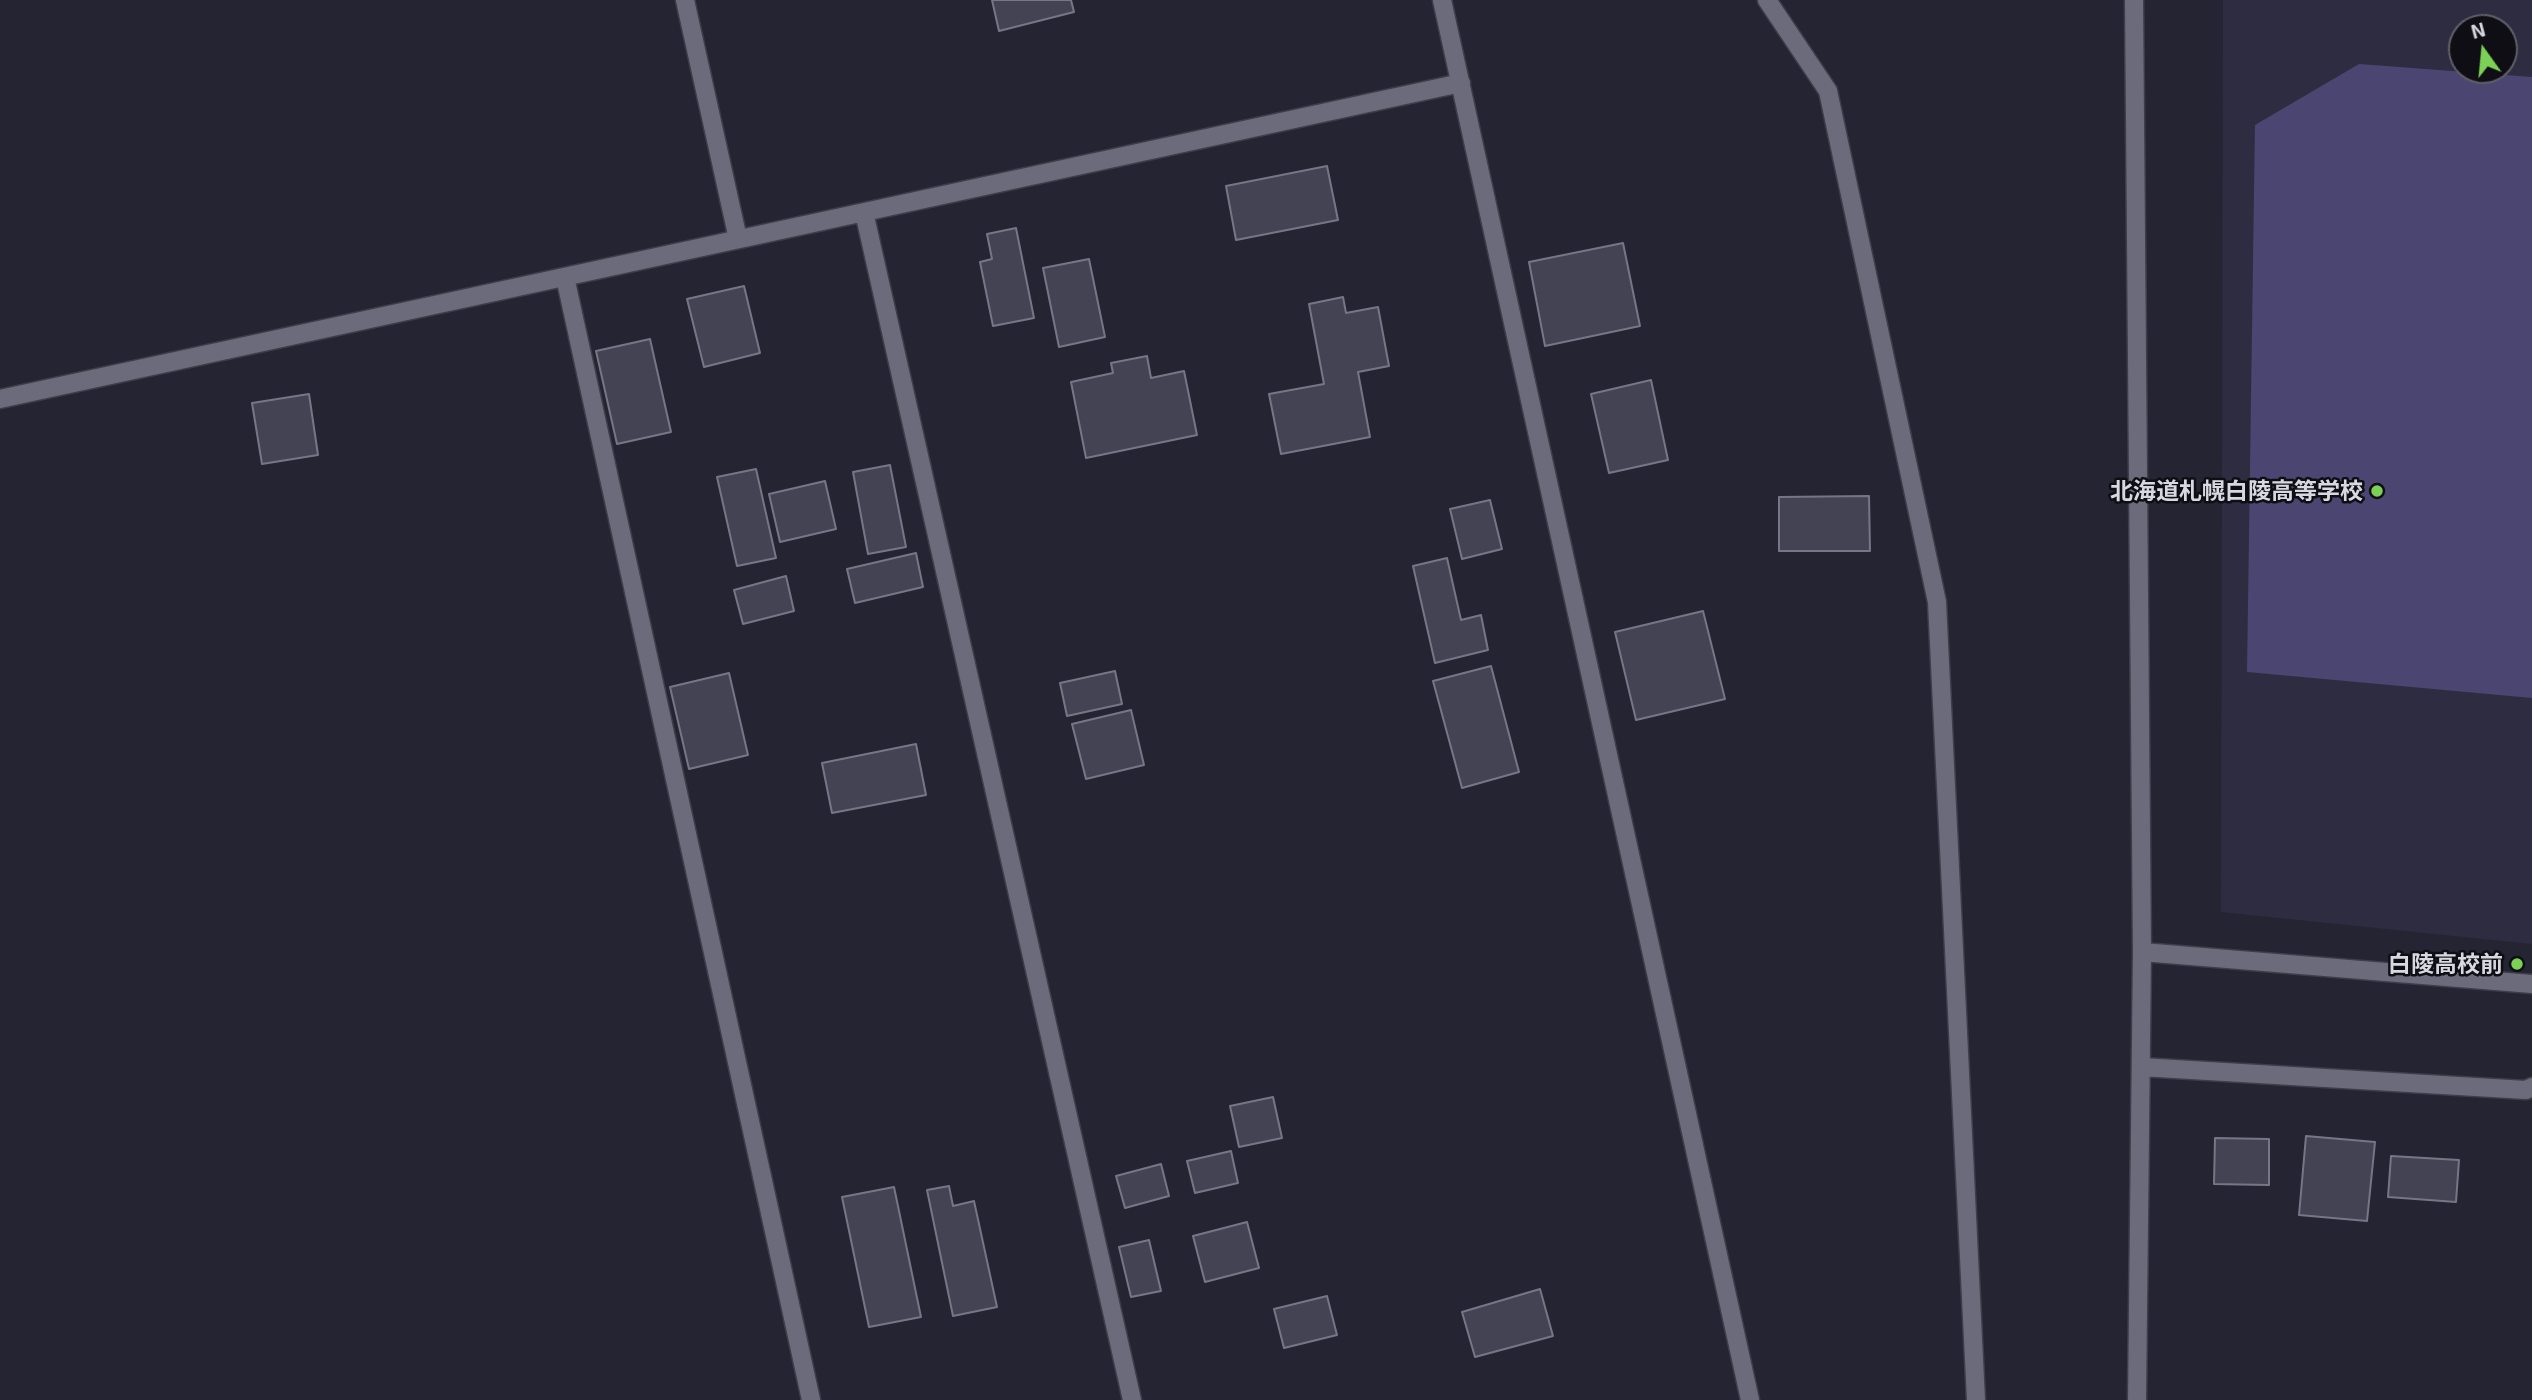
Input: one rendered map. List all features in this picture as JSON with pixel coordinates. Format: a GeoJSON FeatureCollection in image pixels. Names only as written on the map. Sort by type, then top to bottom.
{"type":"FeatureCollection","features":[{"type":"Feature","properties":{"kind":"street"},"geometry":{"type":"LineString","coordinates":[[685,0],[738,239]]}},
{"type":"Feature","properties":{"kind":"street"},"geometry":{"type":"LineString","coordinates":[[1442,0],[1750,1400]]}},
{"type":"Feature","properties":{"kind":"street"},"geometry":{"type":"LineString","coordinates":[[1767,0],[1828,91],[1937,602],[1976,1400]]}},
{"type":"Feature","properties":{"kind":"street"},"geometry":{"type":"LineString","coordinates":[[2134,0],[2142,952],[2137,1400]]}},
{"type":"Feature","properties":{"kind":"street"},"geometry":{"type":"LineString","coordinates":[[0,399],[1461,83]]}},
{"type":"Feature","properties":{"kind":"street"},"geometry":{"type":"LineString","coordinates":[[864,212],[1132,1400]]}},
{"type":"Feature","properties":{"kind":"street"},"geometry":{"type":"LineString","coordinates":[[565,277],[811,1400]]}},
{"type":"Feature","properties":{"kind":"street"},"geometry":{"type":"LineString","coordinates":[[2142,952],[2532,984]]}},
{"type":"Feature","properties":{"kind":"street"},"geometry":{"type":"LineString","coordinates":[[2141,1067],[2512,1089],[2532,1087]]}},
{"type":"Feature","properties":{"kind":"shaded area","name":"北海道札幌白陵高等学校"},"geometry":{"type":"Polygon","coordinates":[[[2223,0],[2532,0],[2532,944],[2221,912],[2223,0]]]}},
{"type":"Feature","properties":{"kind":"shaded area"},"geometry":{"type":"Polygon","coordinates":[[[2359,64],[2448,71],[2448,84],[2518,84],[2518,76],[2532,77],[2532,698],[2247,672],[2255,125],[2359,64]]]}},
{"type":"Feature","properties":{"kind":"building"},"geometry":{"type":"Polygon","coordinates":[[[992,0],[1071,0],[1074,12],[999,31],[992,0]]]}},
{"type":"Feature","properties":{"kind":"building"},"geometry":{"type":"Polygon","coordinates":[[[1327,166],[1338,220],[1236,240],[1226,186],[1327,166]]]}},
{"type":"Feature","properties":{"kind":"building"},"geometry":{"type":"Polygon","coordinates":[[[1016,228],[1034,318],[993,326],[980,262],[992,259],[987,234],[1016,228]]]}},
{"type":"Feature","properties":{"kind":"building"},"geometry":{"type":"Polygon","coordinates":[[[1623,243],[1640,326],[1545,346],[1529,262],[1623,243]]]}},
{"type":"Feature","properties":{"kind":"building"},"geometry":{"type":"Polygon","coordinates":[[[1089,259],[1105,337],[1059,347],[1043,268],[1089,259]]]}},
{"type":"Feature","properties":{"kind":"building"},"geometry":{"type":"Polygon","coordinates":[[[744,286],[760,353],[704,367],[687,299],[744,286]]]}},
{"type":"Feature","properties":{"kind":"building"},"geometry":{"type":"Polygon","coordinates":[[[1343,297],[1346,313],[1378,307],[1389,366],[1358,372],[1370,437],[1281,454],[1269,394],[1324,384],[1309,304],[1343,297]]]}},
{"type":"Feature","properties":{"kind":"building"},"geometry":{"type":"Polygon","coordinates":[[[650,339],[671,432],[617,444],[596,351],[650,339]]]}},
{"type":"Feature","properties":{"kind":"building"},"geometry":{"type":"Polygon","coordinates":[[[1147,356],[1151,378],[1184,371],[1197,435],[1086,458],[1071,382],[1113,373],[1111,363],[1147,356]]]}},
{"type":"Feature","properties":{"kind":"building"},"geometry":{"type":"Polygon","coordinates":[[[1651,380],[1668,460],[1609,473],[1591,394],[1651,380]]]}},
{"type":"Feature","properties":{"kind":"building"},"geometry":{"type":"Polygon","coordinates":[[[309,394],[318,455],[262,464],[252,403],[309,394]]]}},
{"type":"Feature","properties":{"kind":"building"},"geometry":{"type":"Polygon","coordinates":[[[890,465],[906,547],[868,554],[853,472],[890,465]]]}},
{"type":"Feature","properties":{"kind":"building"},"geometry":{"type":"Polygon","coordinates":[[[756,469],[776,558],[737,566],[717,477],[756,469]]]}},
{"type":"Feature","properties":{"kind":"building"},"geometry":{"type":"Polygon","coordinates":[[[825,481],[836,529],[780,542],[769,494],[825,481]]]}},
{"type":"Feature","properties":{"kind":"building"},"geometry":{"type":"Polygon","coordinates":[[[1869,496],[1870,551],[1779,551],[1779,497],[1869,496]]]}},
{"type":"Feature","properties":{"kind":"building"},"geometry":{"type":"Polygon","coordinates":[[[1490,500],[1502,549],[1462,559],[1450,509],[1490,500]]]}},
{"type":"Feature","properties":{"kind":"building"},"geometry":{"type":"Polygon","coordinates":[[[916,553],[923,587],[855,603],[847,569],[916,553]]]}},
{"type":"Feature","properties":{"kind":"building"},"geometry":{"type":"Polygon","coordinates":[[[1447,558],[1461,620],[1481,615],[1488,650],[1435,663],[1413,566],[1447,558]]]}},
{"type":"Feature","properties":{"kind":"building"},"geometry":{"type":"Polygon","coordinates":[[[786,576],[794,611],[743,624],[734,590],[786,576]]]}},
{"type":"Feature","properties":{"kind":"building"},"geometry":{"type":"Polygon","coordinates":[[[1703,611],[1725,699],[1636,720],[1615,632],[1703,611]]]}},
{"type":"Feature","properties":{"kind":"building"},"geometry":{"type":"Polygon","coordinates":[[[1491,666],[1519,772],[1462,788],[1433,681],[1491,666]]]}},
{"type":"Feature","properties":{"kind":"building"},"geometry":{"type":"Polygon","coordinates":[[[1115,671],[1122,704],[1067,716],[1060,683],[1115,671]]]}},
{"type":"Feature","properties":{"kind":"building"},"geometry":{"type":"Polygon","coordinates":[[[729,673],[748,755],[689,769],[670,687],[729,673]]]}},
{"type":"Feature","properties":{"kind":"building"},"geometry":{"type":"Polygon","coordinates":[[[1131,710],[1144,765],[1086,779],[1072,724],[1131,710]]]}},
{"type":"Feature","properties":{"kind":"building"},"geometry":{"type":"Polygon","coordinates":[[[916,744],[926,795],[832,813],[822,763],[916,744]]]}},
{"type":"Feature","properties":{"kind":"building"},"geometry":{"type":"Polygon","coordinates":[[[1273,1097],[1282,1138],[1239,1147],[1230,1106],[1273,1097]]]}},
{"type":"Feature","properties":{"kind":"building"},"geometry":{"type":"Polygon","coordinates":[[[2306,1136],[2375,1142],[2367,1221],[2299,1215],[2306,1136]]]}},
{"type":"Feature","properties":{"kind":"building"},"geometry":{"type":"Polygon","coordinates":[[[2215,1138],[2269,1139],[2269,1185],[2214,1184],[2215,1138]]]}},
{"type":"Feature","properties":{"kind":"building"},"geometry":{"type":"Polygon","coordinates":[[[1231,1151],[1238,1183],[1195,1193],[1187,1161],[1231,1151]]]}},
{"type":"Feature","properties":{"kind":"building"},"geometry":{"type":"Polygon","coordinates":[[[2391,1156],[2459,1160],[2456,1202],[2388,1197],[2391,1156]]]}},
{"type":"Feature","properties":{"kind":"building"},"geometry":{"type":"Polygon","coordinates":[[[1161,1164],[1169,1196],[1125,1208],[1116,1176],[1161,1164]]]}},
{"type":"Feature","properties":{"kind":"building"},"geometry":{"type":"Polygon","coordinates":[[[949,1186],[953,1206],[974,1201],[997,1307],[953,1316],[927,1190],[949,1186]]]}},
{"type":"Feature","properties":{"kind":"building"},"geometry":{"type":"Polygon","coordinates":[[[894,1187],[921,1317],[869,1327],[842,1197],[894,1187]]]}},
{"type":"Feature","properties":{"kind":"building"},"geometry":{"type":"Polygon","coordinates":[[[1247,1222],[1259,1268],[1205,1282],[1193,1236],[1247,1222]]]}},
{"type":"Feature","properties":{"kind":"building"},"geometry":{"type":"Polygon","coordinates":[[[1149,1240],[1161,1291],[1131,1297],[1119,1247],[1149,1240]]]}},
{"type":"Feature","properties":{"kind":"building"},"geometry":{"type":"Polygon","coordinates":[[[1540,1289],[1553,1336],[1475,1357],[1462,1312],[1540,1289]]]}},
{"type":"Feature","properties":{"kind":"building"},"geometry":{"type":"Polygon","coordinates":[[[1327,1296],[1337,1335],[1284,1348],[1274,1309],[1327,1296]]]}},
{"type":"Feature","properties":{"kind":"place","name":"北海道札幌白陵高等学校"},"geometry":{"type":"Point","coordinates":[2377,491]}},
{"type":"Feature","properties":{"kind":"place","name":"白陵高校前"},"geometry":{"type":"Point","coordinates":[2517,964]}}]}
